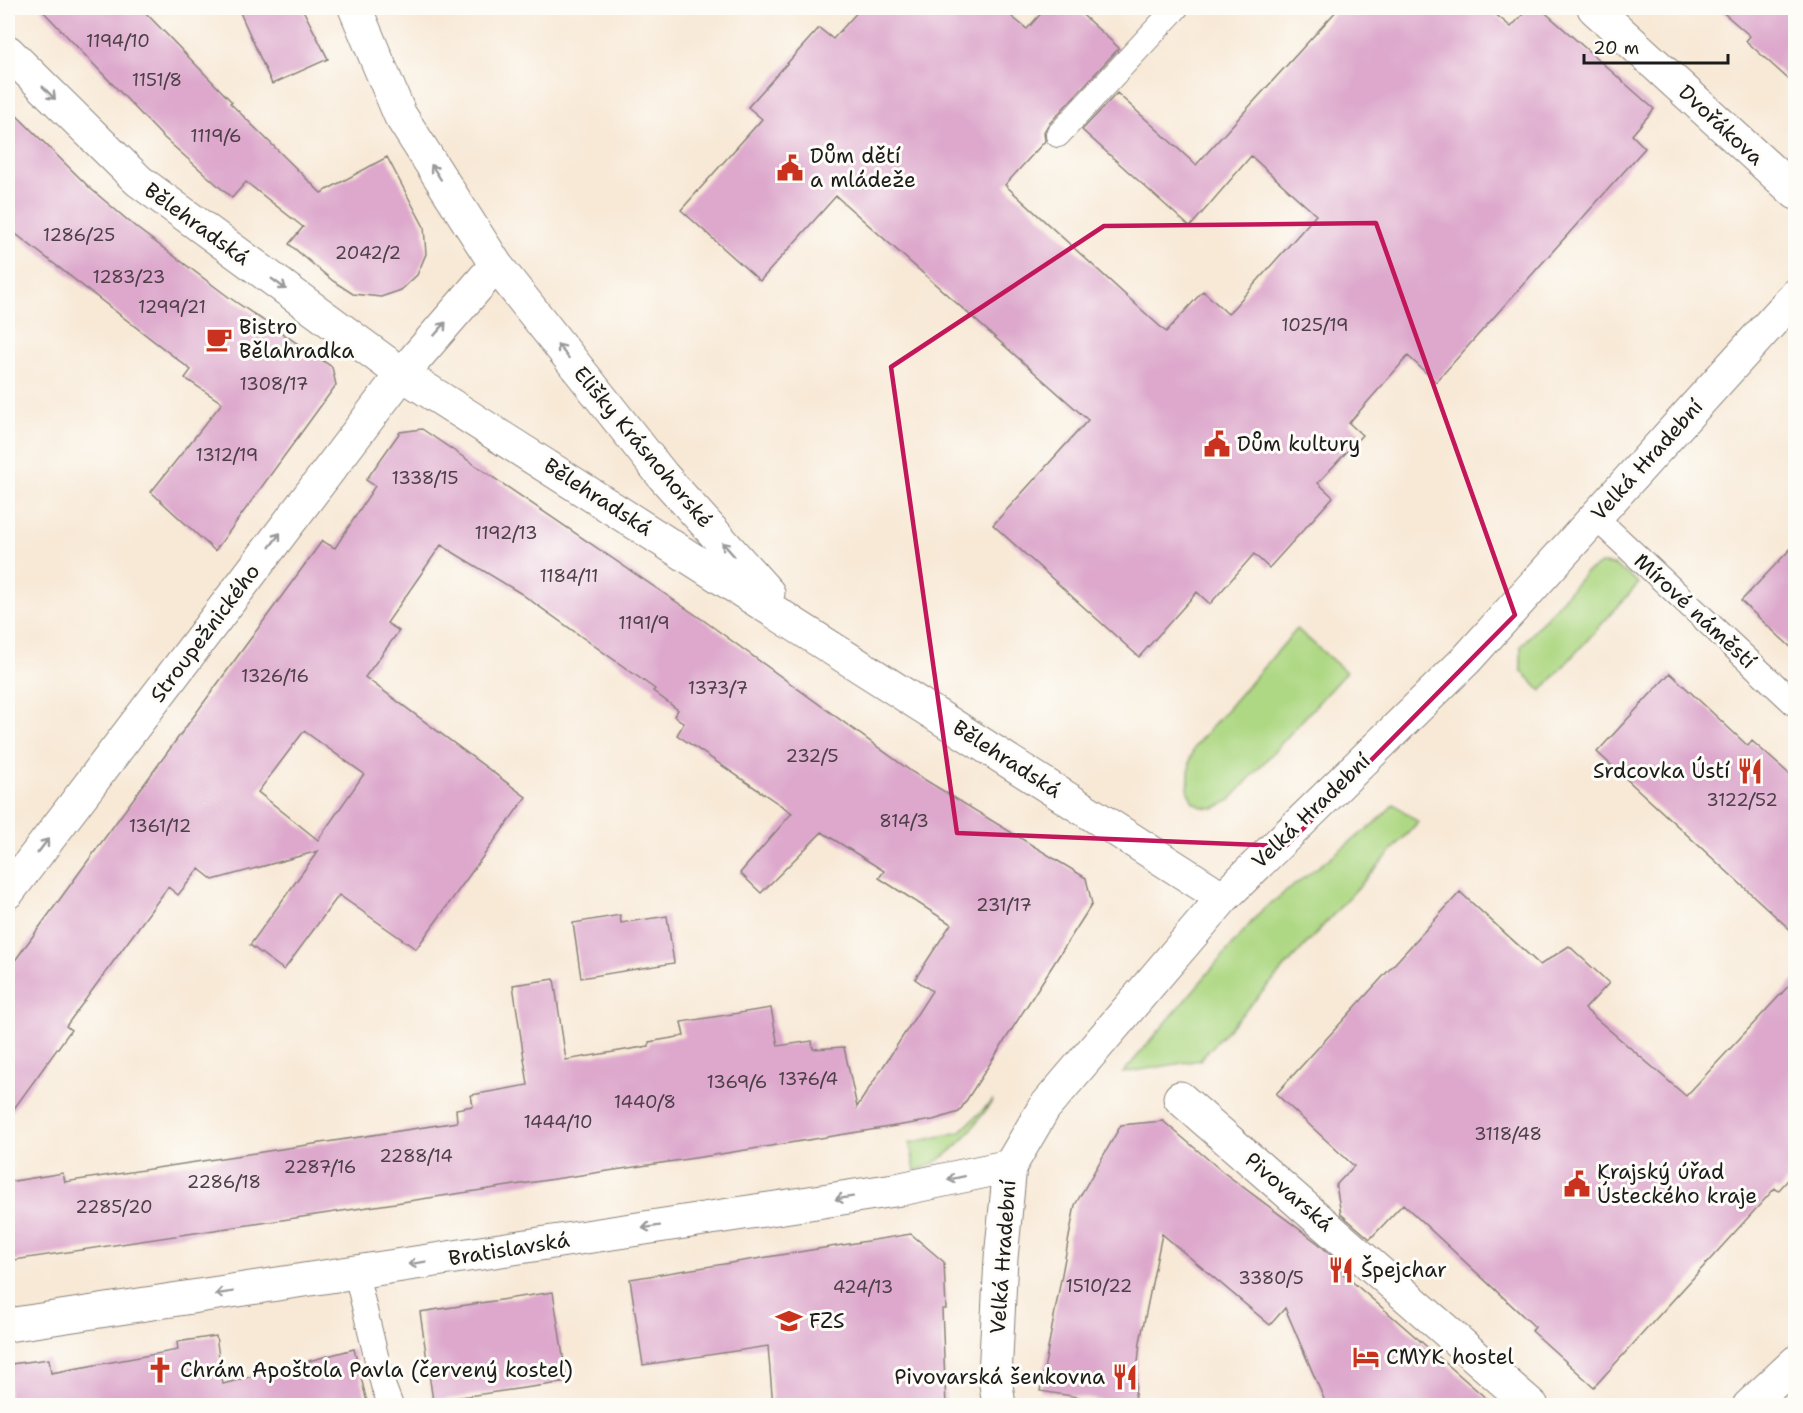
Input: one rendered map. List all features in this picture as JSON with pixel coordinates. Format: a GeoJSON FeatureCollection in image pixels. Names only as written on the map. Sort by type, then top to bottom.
{"type":"FeatureCollection","features":[{"type":"Feature","properties":{"kind":"street","name":"Elišky Krásnohorské"},"geometry":{"type":"LineString","coordinates":[[355,8],[400,116],[496,265],[663,476],[795,624]]}},
{"type":"Feature","properties":{"kind":"street","name":"Dvořákova"},"geometry":{"type":"LineString","coordinates":[[1594,8],[1796,193]]}},
{"type":"Feature","properties":{"kind":"street","name":"Bělehradská"},"geometry":{"type":"LineString","coordinates":[[8,52],[139,182],[402,374],[1223,898]]}},
{"type":"Feature","properties":{"kind":"street"},"geometry":{"type":"LineString","coordinates":[[402,374],[496,265]]}},
{"type":"Feature","properties":{"kind":"street","name":"Velká Hradební"},"geometry":{"type":"LineString","coordinates":[[999,1406],[995,1377],[1000,1258],[1010,1166],[1044,1108],[1223,898],[1467,659],[1796,295]]}},
{"type":"Feature","properties":{"kind":"street","name":"Stroupežnického"},"geometry":{"type":"LineString","coordinates":[[8,892],[402,374]]}},
{"type":"Feature","properties":{"kind":"street","name":"Pivovarská"},"geometry":{"type":"LineString","coordinates":[[1180,1098],[1532,1406]]}},
{"type":"Feature","properties":{"kind":"street","name":"Bratislavská"},"geometry":{"type":"LineString","coordinates":[[8,1326],[902,1189],[1010,1166]]}},
{"type":"Feature","properties":{"kind":"street"},"geometry":{"type":"LineString","coordinates":[[1749,1406],[1796,1362]]}},
{"type":"Feature","properties":{"kind":"lane"},"geometry":{"type":"LineString","coordinates":[[1058,135],[1176,8]]}},
{"type":"Feature","properties":{"kind":"lane","name":"Mírové náměstí"},"geometry":{"type":"LineString","coordinates":[[1595,517],[1796,705]]}},
{"type":"Feature","properties":{"kind":"lane"},"geometry":{"type":"LineString","coordinates":[[356,1273],[383,1385],[391,1406]]}},
{"type":"Feature","properties":{"kind":"highlighted area"},"geometry":{"type":"Polygon","coordinates":[[[1376,223],[1515,615],[1286,846],[957,833],[891,367],[1104,226],[1376,223]]]}},
{"type":"Feature","properties":{"kind":"green space"},"geometry":{"type":"Polygon","coordinates":[[[1601,564],[1614,565],[1639,583],[1541,691],[1521,670],[1521,646],[1586,572],[1601,564]]]}},
{"type":"Feature","properties":{"kind":"green space"},"geometry":{"type":"Polygon","coordinates":[[[1297,629],[1346,672],[1229,801],[1215,808],[1202,807],[1193,802],[1188,792],[1190,759],[1195,746],[1297,629]]]}},
{"type":"Feature","properties":{"kind":"green space"},"geometry":{"type":"Polygon","coordinates":[[[1394,804],[1418,822],[1200,1060],[1123,1073],[1261,911],[1376,822],[1394,804]]]}},
{"type":"Feature","properties":{"kind":"green space"},"geometry":{"type":"Polygon","coordinates":[[[993,1100],[960,1143],[940,1160],[915,1171],[910,1143],[960,1132],[993,1100]]]}},
{"type":"Feature","properties":{"kind":"building"},"geometry":{"type":"Polygon","coordinates":[[[40,8],[141,8],[232,102],[230,103],[321,193],[387,157],[424,227],[426,254],[417,275],[401,290],[381,297],[353,294],[333,281],[289,244],[303,227],[246,182],[232,198],[162,136],[40,8]]]}},
{"type":"Feature","properties":{"kind":"building"},"geometry":{"type":"Polygon","coordinates":[[[238,8],[302,8],[328,59],[272,84],[238,8]]]}},
{"type":"Feature","properties":{"kind":"building"},"geometry":{"type":"Polygon","coordinates":[[[861,8],[1001,8],[1027,29],[1046,8],[1075,8],[1119,48],[1048,125],[1044,132],[1045,141],[1005,185],[1166,332],[1203,291],[1228,314],[1316,215],[1251,156],[1190,227],[1082,130],[1117,93],[1196,165],[1339,8],[1488,8],[1511,27],[1529,8],[1540,8],[1654,109],[1632,135],[1645,148],[1436,382],[1408,356],[1349,423],[1362,435],[1318,483],[1333,497],[1269,568],[1254,554],[1210,604],[1197,592],[1139,657],[993,525],[1088,420],[836,196],[760,281],[681,210],[762,119],[748,107],[819,28],[833,39],[861,8]]]}},
{"type":"Feature","properties":{"kind":"building"},"geometry":{"type":"Polygon","coordinates":[[[1718,8],[1796,8],[1796,86],[1746,41],[1750,36],[1718,8]]]}},
{"type":"Feature","properties":{"kind":"building"},"geometry":{"type":"Polygon","coordinates":[[[8,107],[91,189],[138,229],[230,298],[332,367],[336,385],[215,551],[151,492],[222,403],[185,378],[191,370],[8,228],[8,107]]]}},
{"type":"Feature","properties":{"kind":"building"},"geometry":{"type":"Polygon","coordinates":[[[422,429],[706,622],[912,772],[1086,878],[1092,904],[959,1112],[933,1120],[708,1156],[8,1261],[8,1182],[63,1173],[65,1182],[457,1122],[456,1109],[473,1106],[471,1095],[528,1085],[513,985],[554,979],[566,1060],[649,1046],[649,1042],[684,1036],[681,1022],[771,1008],[778,1046],[812,1041],[813,1049],[844,1047],[857,1107],[932,991],[915,979],[951,924],[879,878],[884,871],[822,832],[761,893],[740,873],[792,813],[677,735],[684,723],[674,716],[678,710],[653,691],[655,689],[520,593],[441,545],[387,623],[399,631],[365,677],[526,797],[416,949],[339,895],[284,970],[250,945],[318,851],[213,880],[199,869],[178,895],[168,887],[66,1026],[71,1030],[8,1117],[8,970],[322,541],[335,548],[375,486],[366,480],[400,432],[422,429]],[[304,731],[258,792],[318,840],[364,774],[304,731]]]}},
{"type":"Feature","properties":{"kind":"building"},"geometry":{"type":"Polygon","coordinates":[[[1796,543],[1796,652],[1741,601],[1796,543]]]}},
{"type":"Feature","properties":{"kind":"building"},"geometry":{"type":"Polygon","coordinates":[[[1670,673],[1748,746],[1752,741],[1796,780],[1796,935],[1597,752],[1670,673]]]}},
{"type":"Feature","properties":{"kind":"building"},"geometry":{"type":"Polygon","coordinates":[[[1460,892],[1540,965],[1569,946],[1609,983],[1585,1009],[1686,1096],[1796,978],[1796,1171],[1778,1191],[1775,1188],[1594,1387],[1532,1331],[1535,1327],[1403,1204],[1370,1239],[1341,1214],[1336,1185],[1354,1166],[1276,1094],[1460,892]]]}},
{"type":"Feature","properties":{"kind":"building"},"geometry":{"type":"Polygon","coordinates":[[[620,915],[621,923],[667,916],[674,963],[581,978],[573,923],[620,915]]]}},
{"type":"Feature","properties":{"kind":"building"},"geometry":{"type":"Polygon","coordinates":[[[1163,1121],[1223,1172],[1319,1244],[1344,1267],[1340,1271],[1495,1406],[1327,1406],[1285,1308],[1270,1325],[1162,1234],[1140,1342],[1134,1406],[1040,1391],[1075,1205],[1121,1125],[1163,1121]]]}},
{"type":"Feature","properties":{"kind":"building","name":"FZS"},"geometry":{"type":"Polygon","coordinates":[[[911,1234],[944,1262],[946,1309],[942,1309],[946,1406],[773,1406],[768,1346],[643,1365],[630,1279],[911,1234]]]}},
{"type":"Feature","properties":{"kind":"building"},"geometry":{"type":"Polygon","coordinates":[[[553,1292],[567,1382],[433,1401],[420,1312],[553,1292]]]}},
{"type":"Feature","properties":{"kind":"building","name":"Chrám Apoštola Pavla (červený kostel)"},"geometry":{"type":"Polygon","coordinates":[[[216,1336],[223,1384],[354,1349],[368,1406],[8,1406],[11,1364],[49,1359],[51,1373],[178,1350],[177,1342],[216,1336]]]}},
{"type":"Feature","properties":{"kind":"place","name":"Dům dětí a mládeže"},"geometry":{"type":"Point","coordinates":[790,168]}},
{"type":"Feature","properties":{"kind":"place","name":"Bistro Bělahradka"},"geometry":{"type":"Point","coordinates":[219,339]}},
{"type":"Feature","properties":{"kind":"place","name":"Dům kultury"},"geometry":{"type":"Point","coordinates":[1217,444]}},
{"type":"Feature","properties":{"kind":"place","name":"Srdcovka Ústí"},"geometry":{"type":"Point","coordinates":[1750,771]}},
{"type":"Feature","properties":{"kind":"place","name":"Krajský úřad Ústeckého kraje"},"geometry":{"type":"Point","coordinates":[1577,1184]}},
{"type":"Feature","properties":{"kind":"place","name":"Špejchar"},"geometry":{"type":"Point","coordinates":[1341,1270]}},
{"type":"Feature","properties":{"kind":"place","name":"FZS"},"geometry":{"type":"Point","coordinates":[789,1321]}},
{"type":"Feature","properties":{"kind":"place","name":"CMYK hostel"},"geometry":{"type":"Point","coordinates":[1366,1357]}},
{"type":"Feature","properties":{"kind":"place","name":"Chrám Apoštola Pavla (červený kostel)"},"geometry":{"type":"Point","coordinates":[160,1370]}},
{"type":"Feature","properties":{"kind":"place","name":"Pivovarská šenkovna"},"geometry":{"type":"Point","coordinates":[1125,1377]}}]}
